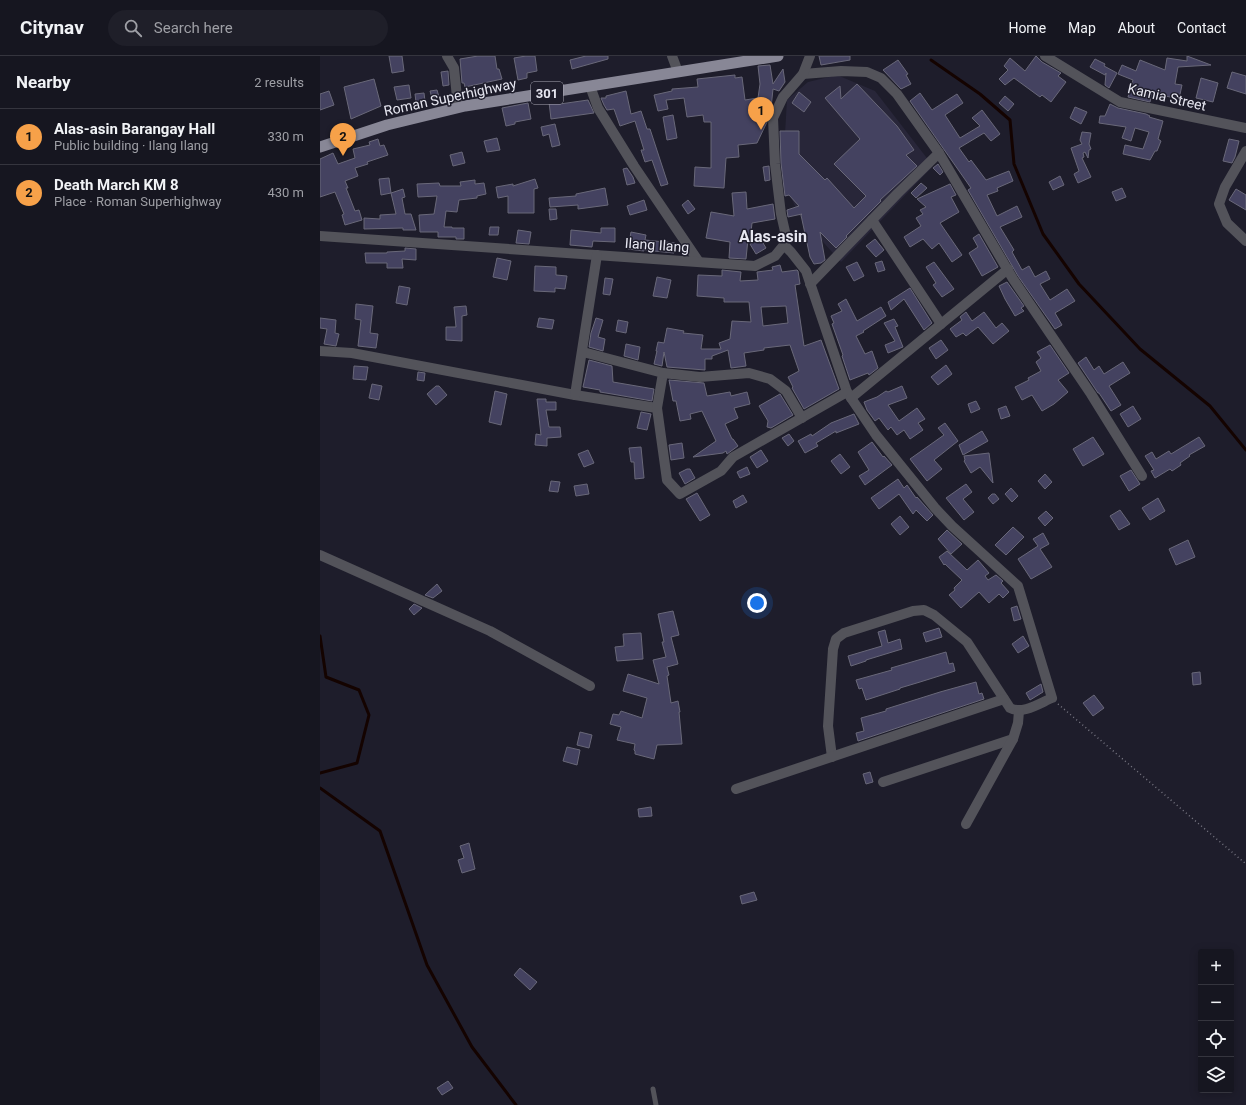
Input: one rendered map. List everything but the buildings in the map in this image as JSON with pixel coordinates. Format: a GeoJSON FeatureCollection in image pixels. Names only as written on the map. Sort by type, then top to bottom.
{"type":"FeatureCollection","features":[{"type":"Feature","properties":{"kind":"main road","name":"Roman Superhighway"},"geometry":{"type":"LineString","coordinates":[[320,147],[387,125],[458,107],[678,72],[738,59],[778,56]]}},
{"type":"Feature","properties":{"kind":"street"},"geometry":{"type":"LineString","coordinates":[[447,56],[454,68],[458,107]]}},
{"type":"Feature","properties":{"kind":"street"},"geometry":{"type":"LineString","coordinates":[[672,56],[678,72]]}},
{"type":"Feature","properties":{"kind":"street"},"geometry":{"type":"LineString","coordinates":[[810,56],[803,74],[784,97],[773,118],[775,164],[781,214],[786,236],[784,245],[806,271],[849,395],[876,435],[935,508],[952,526],[1018,586],[1052,698],[1019,711],[1010,708],[967,642],[934,615],[924,610],[913,611],[844,633],[836,639],[833,649],[828,726],[832,757]]}},
{"type":"Feature","properties":{"kind":"street","name":"Kamia Street"},"geometry":{"type":"LineString","coordinates":[[1045,56],[1120,102],[1246,128]]}},
{"type":"Feature","properties":{"kind":"street"},"geometry":{"type":"LineString","coordinates":[[803,74],[841,71],[867,72],[882,78],[897,94],[939,153],[1008,269],[1091,394],[1142,476]]}},
{"type":"Feature","properties":{"kind":"street"},"geometry":{"type":"LineString","coordinates":[[590,86],[598,108],[634,166],[700,262]]}},
{"type":"Feature","properties":{"kind":"street"},"geometry":{"type":"LineString","coordinates":[[1246,151],[1225,187],[1219,204],[1227,223],[1246,241]]}},
{"type":"Feature","properties":{"kind":"street"},"geometry":{"type":"LineString","coordinates":[[810,284],[939,153]]}},
{"type":"Feature","properties":{"kind":"street"},"geometry":{"type":"LineString","coordinates":[[872,220],[941,324]]}},
{"type":"Feature","properties":{"kind":"street","name":"Ilang Ilang"},"geometry":{"type":"LineString","coordinates":[[320,236],[755,266],[776,256],[784,245]]}},
{"type":"Feature","properties":{"kind":"street"},"geometry":{"type":"LineString","coordinates":[[575,395],[583,352],[597,255]]}},
{"type":"Feature","properties":{"kind":"street"},"geometry":{"type":"LineString","coordinates":[[663,373],[657,408],[667,480],[680,494],[721,471],[732,457],[802,418],[849,395],[941,324],[1008,269]]}},
{"type":"Feature","properties":{"kind":"street"},"geometry":{"type":"LineString","coordinates":[[320,351],[352,353],[575,395],[657,408]]}},
{"type":"Feature","properties":{"kind":"street"},"geometry":{"type":"LineString","coordinates":[[583,352],[663,373],[700,377],[749,373],[770,379],[786,391],[802,418]]}},
{"type":"Feature","properties":{"kind":"street"},"geometry":{"type":"LineString","coordinates":[[320,554],[490,631],[590,686]]}},
{"type":"Feature","properties":{"kind":"street"},"geometry":{"type":"LineString","coordinates":[[736,789],[1004,699]]}},
{"type":"Feature","properties":{"kind":"street"},"geometry":{"type":"LineString","coordinates":[[966,824],[1013,739],[1018,723],[1019,711]]}},
{"type":"Feature","properties":{"kind":"street"},"geometry":{"type":"LineString","coordinates":[[883,782],[1013,739]]}},
{"type":"Feature","properties":{"kind":"lane"},"geometry":{"type":"LineString","coordinates":[[653,1089],[656,1105]]}},
{"type":"Feature","properties":{"kind":"path"},"geometry":{"type":"LineString","coordinates":[[1052,698],[1246,864]]}},
{"type":"Feature","properties":{"kind":"shaded area"},"geometry":{"type":"Polygon","coordinates":[[[837,75],[875,91],[933,166],[841,262],[799,215],[790,195],[785,133],[787,100],[808,82],[837,75]]]}},
{"type":"Feature","properties":{"kind":"waterway"},"geometry":{"type":"LineString","coordinates":[[931,60],[980,94],[1010,120],[1014,164],[1043,234],[1079,284],[1140,349],[1210,406],[1246,450]]}},
{"type":"Feature","properties":{"kind":"waterway"},"geometry":{"type":"LineString","coordinates":[[320,636],[326,677],[359,690],[369,715],[357,763],[320,773]]}},
{"type":"Feature","properties":{"kind":"waterway"},"geometry":{"type":"LineString","coordinates":[[320,788],[380,831],[427,965],[472,1047],[516,1105]]}},
{"type":"Feature","properties":{"kind":"place","name":"Alas-asin Barangay Hall"},"geometry":{"type":"Point","coordinates":[761,130]}},
{"type":"Feature","properties":{"kind":"place","name":"Death March KM 8"},"geometry":{"type":"Point","coordinates":[343,156]}},
{"type":"Feature","properties":{"kind":"district","name":"Alas-asin"},"geometry":{"type":"Point","coordinates":[773,236]}}]}
